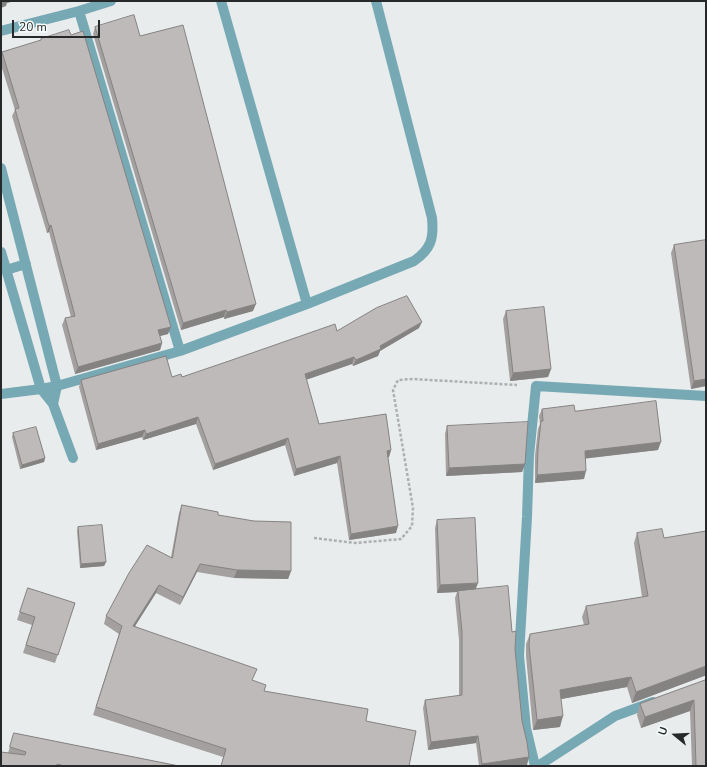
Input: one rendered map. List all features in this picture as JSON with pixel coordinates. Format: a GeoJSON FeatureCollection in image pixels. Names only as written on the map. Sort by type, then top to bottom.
{"type":"FeatureCollection","features":[{"type":"Feature","properties":{"kind":"street"},"geometry":{"type":"LineString","coordinates":[[1,31],[79,11],[111,1]]}},
{"type":"Feature","properties":{"kind":"street"},"geometry":{"type":"LineString","coordinates":[[221,1],[307,304]]}},
{"type":"Feature","properties":{"kind":"street"},"geometry":{"type":"LineString","coordinates":[[1,394],[57,386],[180,351],[307,304],[414,261],[423,255],[430,245],[434,231],[432,218],[376,1]]}},
{"type":"Feature","properties":{"kind":"street"},"geometry":{"type":"LineString","coordinates":[[79,11],[180,351]]}},
{"type":"Feature","properties":{"kind":"street"},"geometry":{"type":"LineString","coordinates":[[1,168],[57,386],[53,404]]}},
{"type":"Feature","properties":{"kind":"street"},"geometry":{"type":"LineString","coordinates":[[1,252],[40,389],[53,404],[73,458]]}},
{"type":"Feature","properties":{"kind":"street"},"geometry":{"type":"LineString","coordinates":[[6,270],[26,264]]}},
{"type":"Feature","properties":{"kind":"street"},"geometry":{"type":"LineString","coordinates":[[534,766],[526,728],[519,656],[529,456],[536,386],[706,396]]}},
{"type":"Feature","properties":{"kind":"street"},"geometry":{"type":"LineString","coordinates":[[538,766],[615,716],[665,696]]}},
{"type":"Feature","properties":{"kind":"path"},"geometry":{"type":"LineString","coordinates":[[314,538],[355,543],[400,539],[412,526],[413,508],[393,390],[398,380],[413,379],[536,386]]}},
{"type":"Feature","properties":{"kind":"building"},"geometry":{"type":"Polygon","coordinates":[[[134,15],[140,36],[183,25],[256,304],[227,312],[226,310],[183,323],[95,27],[134,15]]]}},
{"type":"Feature","properties":{"kind":"building"},"geometry":{"type":"Polygon","coordinates":[[[69,30],[71,35],[83,31],[171,327],[158,330],[162,343],[78,367],[65,318],[75,316],[51,225],[49,226],[15,109],[19,108],[2,52],[69,30]]]}},
{"type":"Feature","properties":{"kind":"building"},"geometry":{"type":"Polygon","coordinates":[[[706,240],[706,379],[694,381],[674,245],[706,240]]]}},
{"type":"Feature","properties":{"kind":"building"},"geometry":{"type":"Polygon","coordinates":[[[407,296],[422,322],[380,346],[381,349],[356,360],[354,357],[305,374],[319,424],[386,414],[391,450],[387,451],[398,526],[351,534],[340,456],[296,469],[288,438],[215,464],[198,417],[146,434],[145,430],[98,444],[81,380],[166,356],[172,377],[181,374],[182,377],[335,324],[337,331],[376,308],[407,296]]]}},
{"type":"Feature","properties":{"kind":"building"},"geometry":{"type":"Polygon","coordinates":[[[544,307],[551,369],[513,373],[506,311],[544,307]]]}},
{"type":"Feature","properties":{"kind":"building"},"geometry":{"type":"Polygon","coordinates":[[[656,401],[661,442],[585,451],[586,471],[537,475],[541,421],[543,421],[542,409],[574,405],[575,411],[656,401]]]}},
{"type":"Feature","properties":{"kind":"building"},"geometry":{"type":"Polygon","coordinates":[[[528,422],[525,464],[449,468],[447,426],[528,422]]]}},
{"type":"Feature","properties":{"kind":"building"},"geometry":{"type":"Polygon","coordinates":[[[36,427],[45,458],[22,465],[13,433],[36,427]]]}},
{"type":"Feature","properties":{"kind":"building"},"geometry":{"type":"Polygon","coordinates":[[[182,505],[218,512],[218,515],[254,521],[291,522],[291,571],[237,570],[200,564],[183,597],[159,585],[133,626],[257,669],[252,680],[266,685],[264,691],[368,709],[366,721],[416,731],[409,766],[221,766],[226,749],[96,707],[122,626],[106,616],[129,573],[147,545],[172,558],[182,505]]]}},
{"type":"Feature","properties":{"kind":"building"},"geometry":{"type":"Polygon","coordinates":[[[475,518],[478,583],[440,585],[437,520],[475,518]]]}},
{"type":"Feature","properties":{"kind":"building"},"geometry":{"type":"Polygon","coordinates":[[[102,525],[106,562],[81,564],[78,527],[102,525]]]}},
{"type":"Feature","properties":{"kind":"building"},"geometry":{"type":"Polygon","coordinates":[[[662,529],[664,538],[706,531],[706,666],[636,692],[631,677],[560,690],[563,716],[537,720],[529,645],[530,634],[589,624],[586,606],[648,596],[637,533],[662,529]]]}},
{"type":"Feature","properties":{"kind":"building"},"geometry":{"type":"Polygon","coordinates":[[[508,586],[512,632],[516,631],[515,649],[522,721],[529,757],[482,764],[478,736],[431,742],[425,700],[462,695],[462,632],[458,591],[508,586]]]}},
{"type":"Feature","properties":{"kind":"building"},"geometry":{"type":"Polygon","coordinates":[[[28,588],[75,603],[58,655],[26,645],[35,617],[20,612],[28,588]]]}},
{"type":"Feature","properties":{"kind":"building"},"geometry":{"type":"Polygon","coordinates":[[[706,680],[706,766],[696,766],[694,700],[645,717],[640,704],[706,680]]]}},
{"type":"Feature","properties":{"kind":"building"},"geometry":{"type":"Polygon","coordinates":[[[14,733],[179,766],[64,766],[57,764],[57,766],[1,766],[1,752],[25,755],[26,752],[10,747],[14,733]]]}}]}
